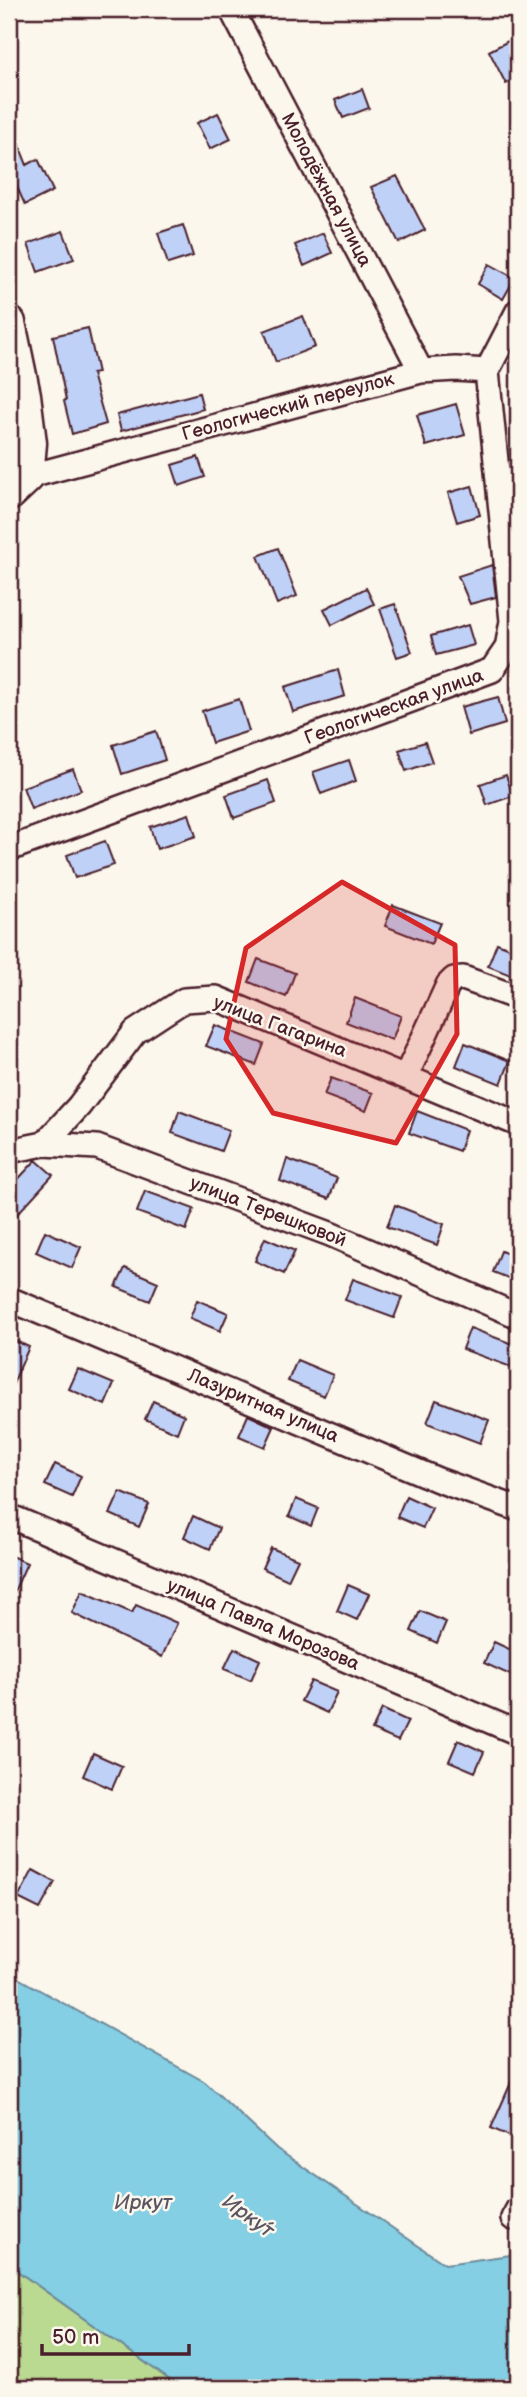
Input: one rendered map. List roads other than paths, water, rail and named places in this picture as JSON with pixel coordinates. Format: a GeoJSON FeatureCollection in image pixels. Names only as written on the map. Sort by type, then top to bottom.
{"type":"FeatureCollection","features":[{"type":"Feature","properties":{"kind":"street","name":"Молодёжная улица"},"geometry":{"type":"LineString","coordinates":[[230,9],[421,371]]}},
{"type":"Feature","properties":{"kind":"street"},"geometry":{"type":"LineString","coordinates":[[487,371],[518,311]]}},
{"type":"Feature","properties":{"kind":"street"},"geometry":{"type":"LineString","coordinates":[[9,323],[24,395],[30,443],[18,485]]}},
{"type":"Feature","properties":{"kind":"street","name":"Геологический переулок"},"geometry":{"type":"LineString","coordinates":[[18,485],[421,371],[487,371]]}},
{"type":"Feature","properties":{"kind":"street","name":"Геологическая улица"},"geometry":{"type":"LineString","coordinates":[[9,849],[492,670],[507,648],[512,621],[487,371]]}},
{"type":"Feature","properties":{"kind":"street"},"geometry":{"type":"LineString","coordinates":[[406,1076],[448,985],[454,979],[463,978],[518,998]]}},
{"type":"Feature","properties":{"kind":"street","name":"улица Гагарина"},"geometry":{"type":"LineString","coordinates":[[44,1144],[79,1106],[135,1032],[184,1000],[216,999],[518,1124]]}},
{"type":"Feature","properties":{"kind":"street","name":"улица Терешковой"},"geometry":{"type":"LineString","coordinates":[[9,1151],[44,1144],[97,1147],[330,1234],[518,1316]]}},
{"type":"Feature","properties":{"kind":"street","name":"Лазуритная улица"},"geometry":{"type":"LineString","coordinates":[[9,1300],[438,1479],[518,1509]]}},
{"type":"Feature","properties":{"kind":"street","name":"улица Павла Морозова"},"geometry":{"type":"LineString","coordinates":[[9,1516],[518,1733]]}},
{"type":"Feature","properties":{"kind":"water","name":"Иркут"},"geometry":{"type":"Polygon","coordinates":[[[9,1973],[205,2082],[277,2149],[445,2264],[518,2254],[518,2388],[181,2388],[9,2265],[9,1973]]]}},
{"type":"Feature","properties":{"kind":"water label","name":"Ирку́т"},"geometry":{"type":"Point","coordinates":[248,2216]}}]}
